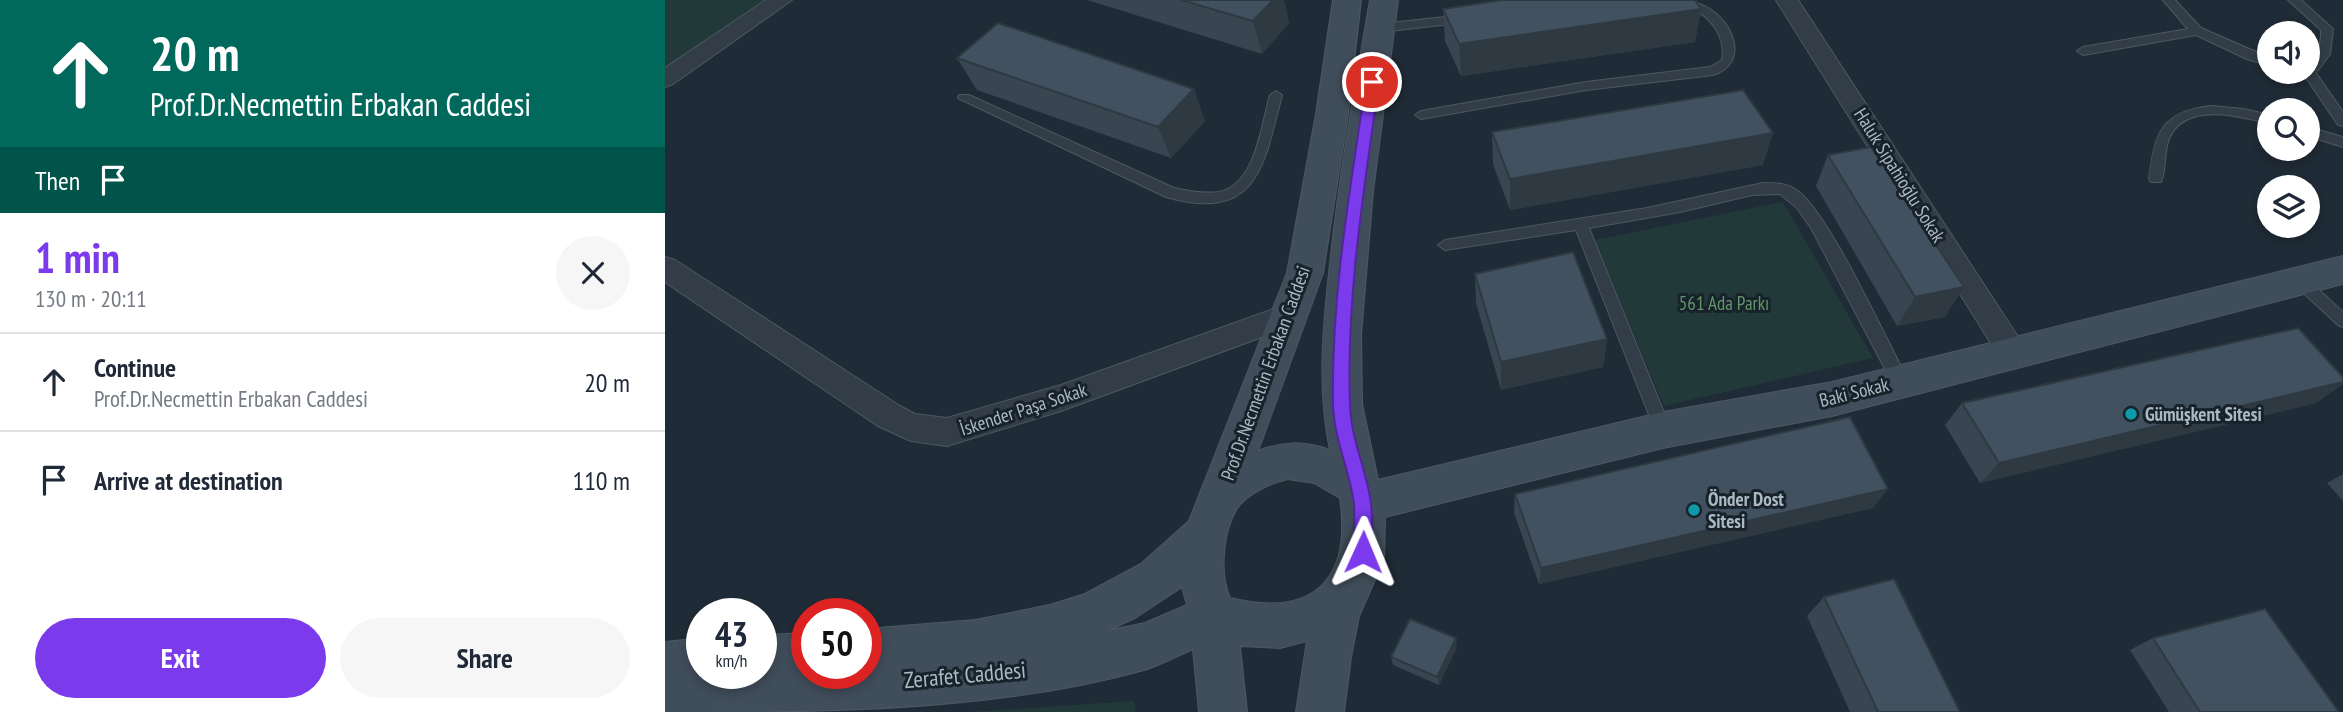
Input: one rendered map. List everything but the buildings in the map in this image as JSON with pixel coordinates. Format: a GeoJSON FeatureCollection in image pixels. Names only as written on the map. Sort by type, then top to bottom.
{"type":"FeatureCollection","features":[{"type":"Feature","properties":{"kind":"main road","name":"Prof.Dr.Necmettin Erbakan Caddesi"},"geometry":{"type":"LineString","coordinates":[[1212,516],[1305,273],[1332,114],[1347,0]]}},
{"type":"Feature","properties":{"kind":"main road"},"geometry":{"type":"LineString","coordinates":[[1320,712],[1323,678],[1348,590],[1363,552],[1357,480],[1341,409],[1343,294],[1382,14]]}},
{"type":"Feature","properties":{"kind":"main road","name":"Baki Sokak"},"geometry":{"type":"LineString","coordinates":[[1357,480],[1663,430],[1832,399],[2343,270]]}},
{"type":"Feature","properties":{"kind":"main road"},"geometry":{"type":"LineString","coordinates":[[1223,712],[1217,669],[1215,616],[1205,594],[1202,572],[1212,516],[1238,480],[1265,464],[1291,460],[1317,463],[1357,480]]}},
{"type":"Feature","properties":{"kind":"main road","name":"Zerafet Caddesi"},"geometry":{"type":"LineString","coordinates":[[882,652],[1021,636],[1099,610],[1150,585],[1212,516]]}},
{"type":"Feature","properties":{"kind":"main road"},"geometry":{"type":"LineString","coordinates":[[1215,616],[1245,625],[1294,624],[1318,615],[1348,590]]}},
{"type":"Feature","properties":{"kind":"main road","name":"Zerafet Caddesi"},"geometry":{"type":"LineString","coordinates":[[665,697],[939,679],[1037,669],[1145,646],[1215,616]]}},
{"type":"Feature","properties":{"kind":"main road"},"geometry":{"type":"LineString","coordinates":[[665,666],[686,664]]}},
{"type":"Feature","properties":{"kind":"street"},"geometry":{"type":"LineString","coordinates":[[665,79],[781,0]]}},
{"type":"Feature","properties":{"kind":"street","name":"Haluk Sipahioğlu Sokak"},"geometry":{"type":"LineString","coordinates":[[1787,0],[2012,352]]}},
{"type":"Feature","properties":{"kind":"street","name":"İskender Paşa Sokak"},"geometry":{"type":"LineString","coordinates":[[665,268],[889,416],[911,427],[947,432],[1048,402],[1290,315]]}},
{"type":"Feature","properties":{"kind":"lane"},"geometry":{"type":"LineString","coordinates":[[1421,115],[1586,86],[1693,71],[1704,72],[1721,67],[1729,56],[1728,40],[1720,23],[1701,9],[1671,0]]}},
{"type":"Feature","properties":{"kind":"lane"},"geometry":{"type":"LineString","coordinates":[[2169,0],[2197,31],[2257,58]]}},
{"type":"Feature","properties":{"kind":"lane"},"geometry":{"type":"LineString","coordinates":[[2294,0],[2318,21]]}},
{"type":"Feature","properties":{"kind":"lane"},"geometry":{"type":"LineString","coordinates":[[1382,14],[1479,17]]}},
{"type":"Feature","properties":{"kind":"lane"},"geometry":{"type":"LineString","coordinates":[[2320,23],[2327,29],[2328,45],[2320,62]]}},
{"type":"Feature","properties":{"kind":"lane"},"geometry":{"type":"LineString","coordinates":[[2083,51],[2197,31]]}},
{"type":"Feature","properties":{"kind":"lane"},"geometry":{"type":"LineString","coordinates":[[2316,84],[2343,122]]}},
{"type":"Feature","properties":{"kind":"lane"},"geometry":{"type":"LineString","coordinates":[[964,98],[1171,192],[1203,199],[1243,189],[1252,176],[1276,95]]}},
{"type":"Feature","properties":{"kind":"lane"},"geometry":{"type":"LineString","coordinates":[[2156,179],[2162,139],[2168,128],[2177,120],[2201,112],[2215,111],[2257,116]]}},
{"type":"Feature","properties":{"kind":"lane"},"geometry":{"type":"LineString","coordinates":[[2320,135],[2343,142]]}},
{"type":"Feature","properties":{"kind":"lane"},"geometry":{"type":"LineString","coordinates":[[1445,245],[1690,205],[1767,188],[1787,191],[1798,199],[1818,226],[1900,381]]}},
{"type":"Feature","properties":{"kind":"lane"},"geometry":{"type":"LineString","coordinates":[[1580,223],[1663,430]]}},
{"type":"Feature","properties":{"kind":"lane"},"geometry":{"type":"LineString","coordinates":[[2300,281],[2343,321]]}},
{"type":"Feature","properties":{"kind":"green space"},"geometry":{"type":"Polygon","coordinates":[[[665,0],[766,0],[665,68],[665,0]]]}},
{"type":"Feature","properties":{"kind":"green space","name":"561 Ada Parkı"},"geometry":{"type":"Polygon","coordinates":[[[1783,202],[1873,358],[1664,406],[1595,240],[1783,202]]]}},
{"type":"Feature","properties":{"kind":"green space"},"geometry":{"type":"Polygon","coordinates":[[[1134,701],[1136,712],[970,712],[1134,701]]]}},
{"type":"Feature","properties":{"kind":"place","name":"Gümüşkent Sitesi"},"geometry":{"type":"Point","coordinates":[2131,414]}},
{"type":"Feature","properties":{"kind":"place","name":"Önder Dost Sitesi"},"geometry":{"type":"Point","coordinates":[1694,510]}},
{"type":"Feature","properties":{"kind":"route"},"geometry":{"type":"LineString","coordinates":[[1363,552],[1363,503],[1348,449],[1341,409],[1341,357],[1343,294],[1372,82]]}}]}
